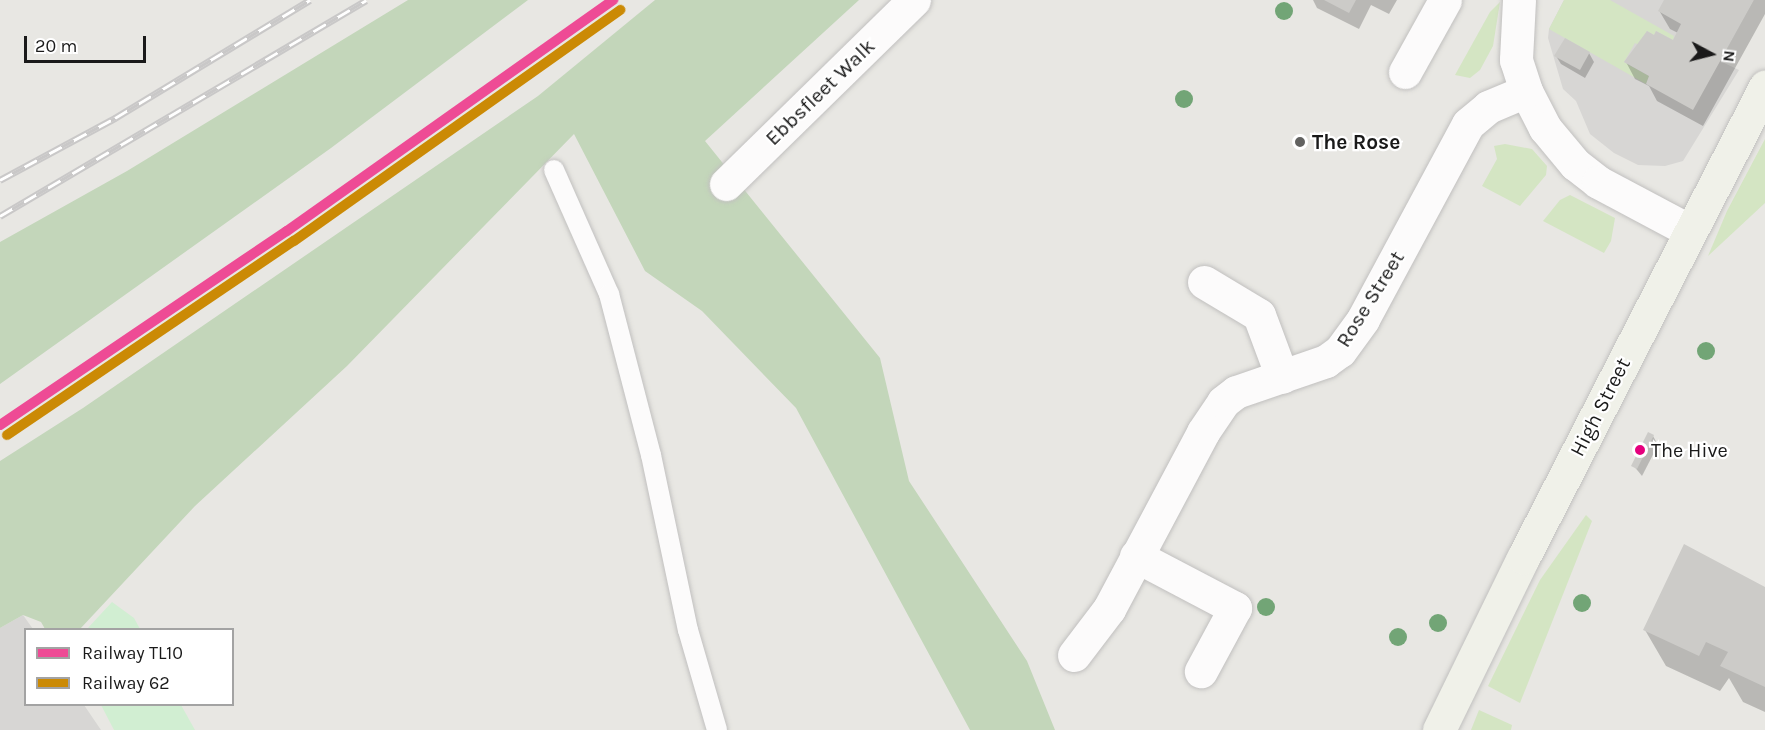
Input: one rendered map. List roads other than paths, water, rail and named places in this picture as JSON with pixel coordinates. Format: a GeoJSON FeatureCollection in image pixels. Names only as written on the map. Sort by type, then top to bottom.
{"type":"FeatureCollection","features":[{"type":"Feature","properties":{"kind":"main road","name":"High Street"},"geometry":{"type":"LineString","coordinates":[[1439,730],[1765,87]]}},
{"type":"Feature","properties":{"kind":"street","name":"Ebbsfleet Walk"},"geometry":{"type":"LineString","coordinates":[[726,184],[914,0]]}},
{"type":"Feature","properties":{"kind":"street"},"geometry":{"type":"LineString","coordinates":[[1405,72],[1446,0]]}},
{"type":"Feature","properties":{"kind":"street"},"geometry":{"type":"LineString","coordinates":[[1519,0],[1514,47],[1526,91],[1545,128],[1580,168],[1614,192],[1690,231]]}},
{"type":"Feature","properties":{"kind":"street","name":"Rose Street"},"geometry":{"type":"LineString","coordinates":[[1074,655],[1108,609],[1203,432],[1224,402],[1236,392],[1326,361],[1346,344],[1468,124],[1488,107],[1526,91]]}},
{"type":"Feature","properties":{"kind":"street"},"geometry":{"type":"LineString","coordinates":[[1204,282],[1259,315],[1282,377]]}},
{"type":"Feature","properties":{"kind":"street"},"geometry":{"type":"LineString","coordinates":[[1136,556],[1235,608],[1201,671]]}},
{"type":"Feature","properties":{"kind":"lane"},"geometry":{"type":"LineString","coordinates":[[554,170],[609,294],[651,455],[688,630],[717,730]]}},
{"type":"Feature","properties":{"kind":"railway"},"geometry":{"type":"LineString","coordinates":[[0,180],[115,118],[310,0]]}},
{"type":"Feature","properties":{"kind":"railway"},"geometry":{"type":"LineString","coordinates":[[0,216],[366,0]]}},
{"type":"Feature","properties":{"kind":"rail line","name":"TL10"},"geometry":{"type":"LineString","coordinates":[[0,425],[287,231],[613,0]]}},
{"type":"Feature","properties":{"kind":"rail line","name":"62"},"geometry":{"type":"LineString","coordinates":[[7,435],[294,241],[620,10]]}},
{"type":"Feature","properties":{"kind":"place","name":"The Rose"},"geometry":{"type":"Point","coordinates":[1300,142]}},
{"type":"Feature","properties":{"kind":"place","name":"The Hive"},"geometry":{"type":"Point","coordinates":[1640,450]}}]}
